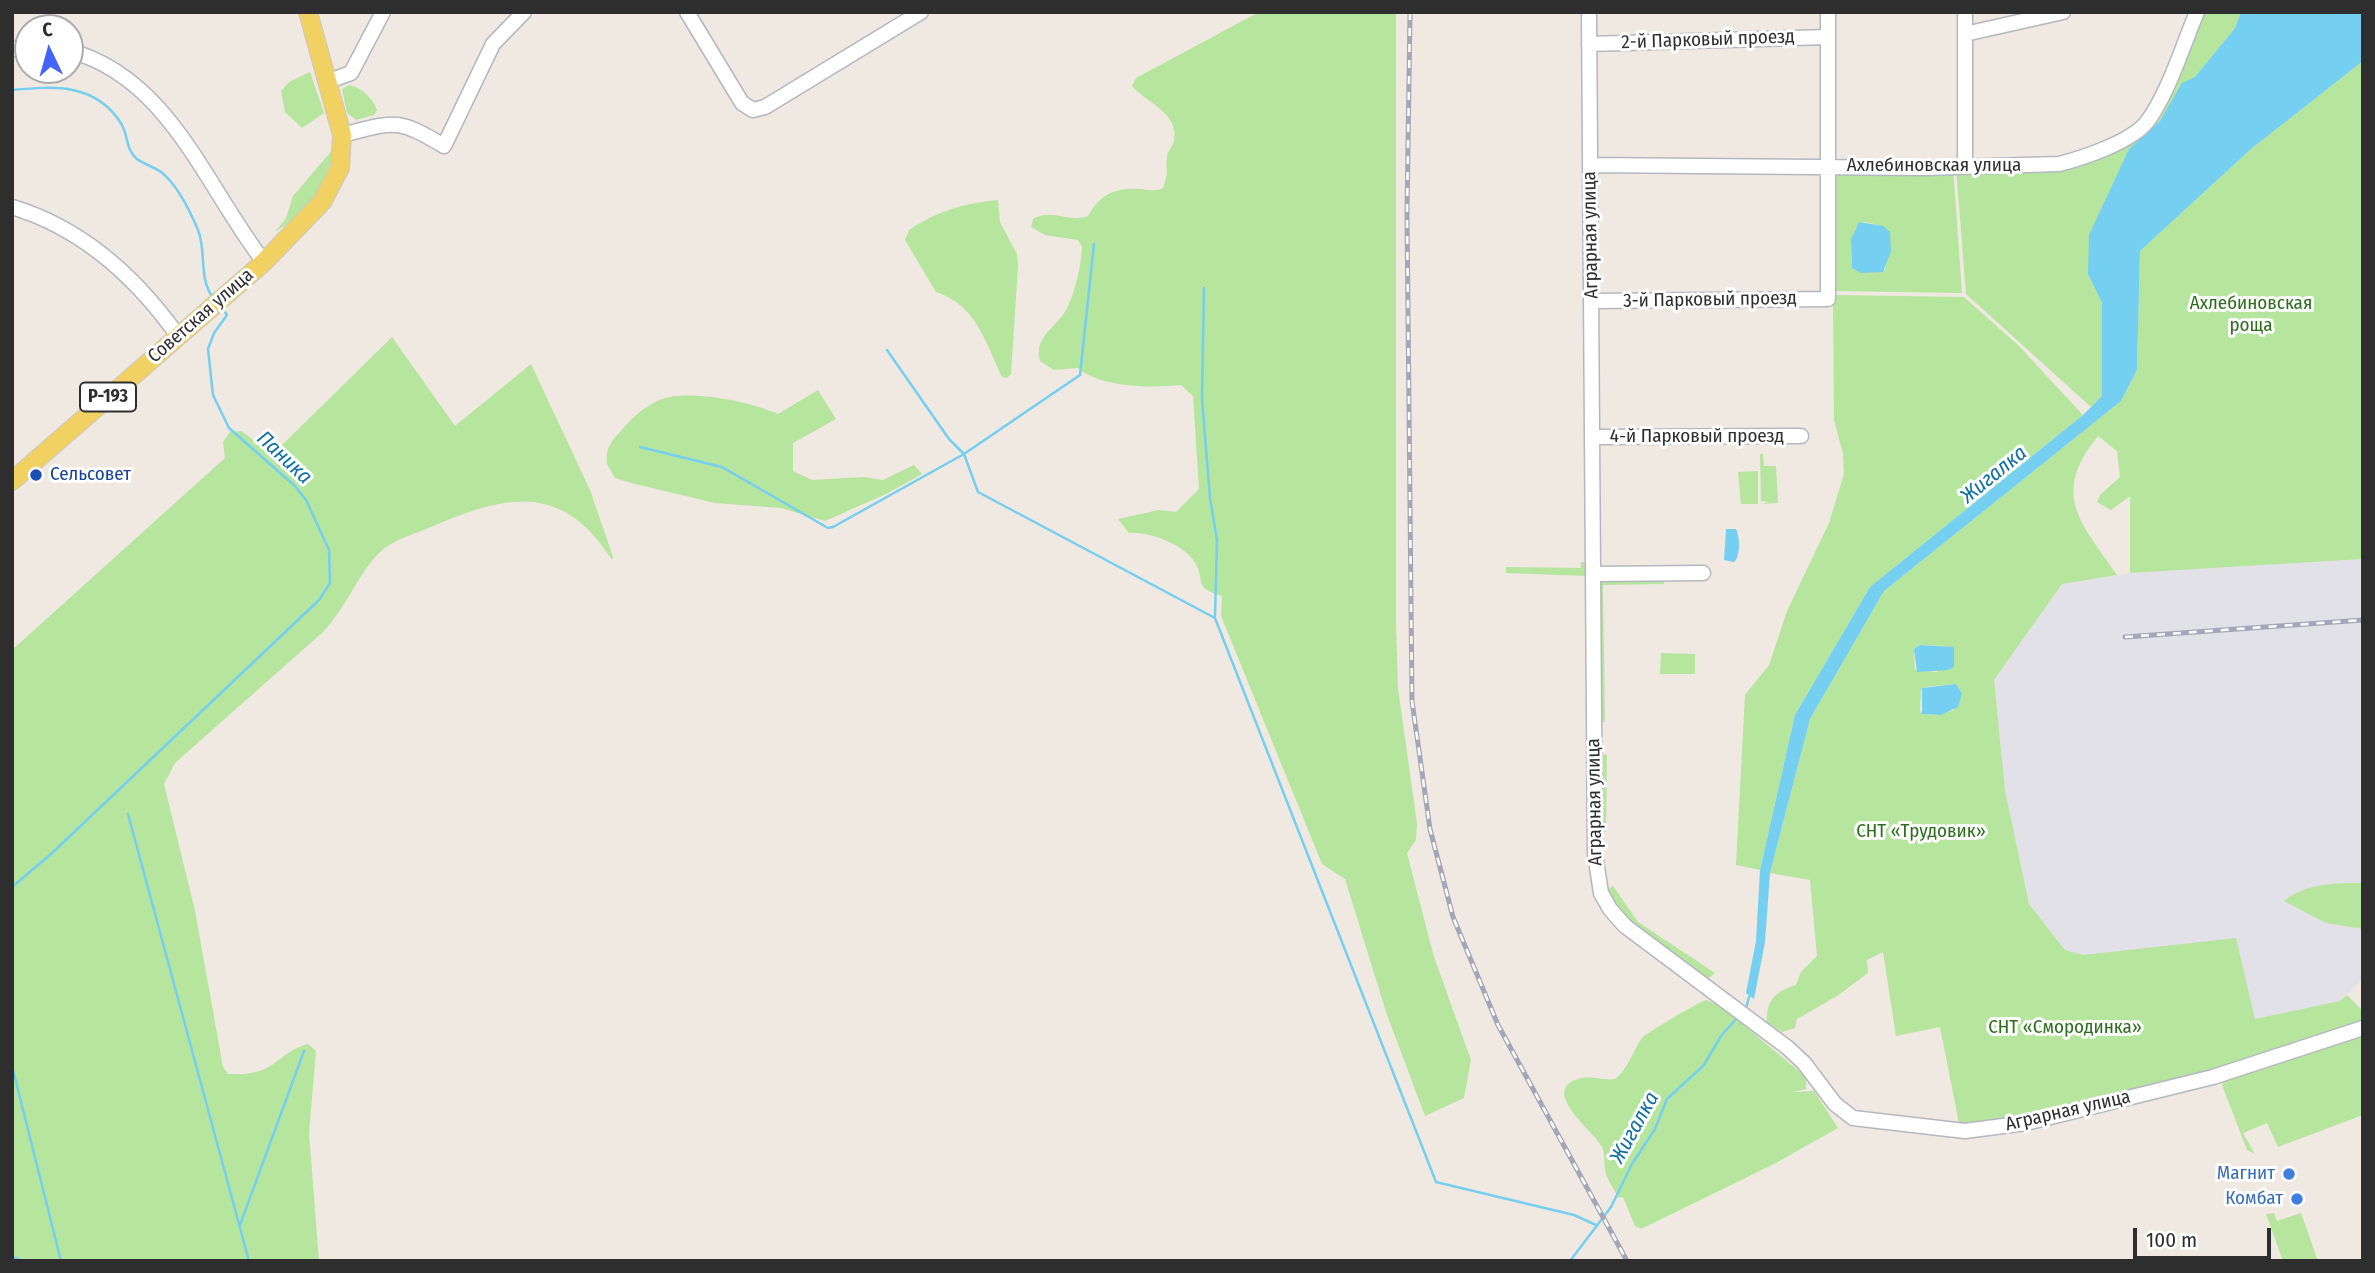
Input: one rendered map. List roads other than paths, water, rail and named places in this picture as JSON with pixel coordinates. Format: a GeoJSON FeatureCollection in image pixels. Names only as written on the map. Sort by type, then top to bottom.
{"type":"FeatureCollection","features":[{"type":"Feature","properties":{"kind":"main road","name":"Р-193"},"geometry":{"type":"LineString","coordinates":[[308,12],[342,135]]}},
{"type":"Feature","properties":{"kind":"main road","name":"Советская улица"},"geometry":{"type":"LineString","coordinates":[[12,481],[264,262],[322,202],[340,168],[342,135]]}},
{"type":"Feature","properties":{"kind":"street"},"geometry":{"type":"LineString","coordinates":[[329,81],[351,73],[383,12]]}},
{"type":"Feature","properties":{"kind":"street"},"geometry":{"type":"LineString","coordinates":[[342,135],[395,122],[408,125],[444,146],[494,44],[524,12]]}},
{"type":"Feature","properties":{"kind":"street"},"geometry":{"type":"LineString","coordinates":[[687,12],[742,103],[753,110],[765,107],[921,12]]}},
{"type":"Feature","properties":{"kind":"street","name":"Аграрная улица"},"geometry":{"type":"LineString","coordinates":[[1589,12],[1595,854],[1601,893],[1610,909],[1625,926],[1804,1063],[1835,1104],[1853,1118],[1965,1131],[2026,1123],[2213,1077],[2363,1028]]}},
{"type":"Feature","properties":{"kind":"street"},"geometry":{"type":"LineString","coordinates":[[1828,12],[1829,166]]}},
{"type":"Feature","properties":{"kind":"street"},"geometry":{"type":"LineString","coordinates":[[1965,12],[1965,167]]}},
{"type":"Feature","properties":{"kind":"street"},"geometry":{"type":"LineString","coordinates":[[1965,34],[2063,12]]}},
{"type":"Feature","properties":{"kind":"street","name":"Ахлебиновская улица"},"geometry":{"type":"LineString","coordinates":[[1590,165],[1965,167],[2059,164],[2099,152],[2137,130],[2151,115],[2197,12]]}},
{"type":"Feature","properties":{"kind":"street","name":"2-й Парковый проезд"},"geometry":{"type":"LineString","coordinates":[[1589,44],[1828,37]]}},
{"type":"Feature","properties":{"kind":"street"},"geometry":{"type":"LineString","coordinates":[[84,56],[104,62],[128,80],[185,137],[237,229],[264,262]]}},
{"type":"Feature","properties":{"kind":"street","name":"3-й Парковый проезд"},"geometry":{"type":"LineString","coordinates":[[1591,302],[1828,299],[1829,166]]}},
{"type":"Feature","properties":{"kind":"street"},"geometry":{"type":"LineString","coordinates":[[12,207],[64,227],[113,263],[160,310],[178,336]]}},
{"type":"Feature","properties":{"kind":"street","name":"4-й Парковый проезд"},"geometry":{"type":"LineString","coordinates":[[1592,437],[1801,436]]}},
{"type":"Feature","properties":{"kind":"street"},"geometry":{"type":"LineString","coordinates":[[1593,574],[1703,573]]}},
{"type":"Feature","properties":{"kind":"water"},"geometry":{"type":"Polygon","coordinates":[[[2241,12],[2363,12],[2363,61],[2251,149],[2140,251],[2137,370],[2121,401],[1884,591],[1810,719],[1770,873],[1765,942],[1754,999],[1746,993],[1756,941],[1760,870],[1795,715],[1870,587],[2083,415],[2102,396],[2102,303],[2088,274],[2089,235],[2129,149],[2160,121],[2182,83],[2195,77],[2235,28],[2241,12]]]}},
{"type":"Feature","properties":{"kind":"water"},"geometry":{"type":"Polygon","coordinates":[[[1859,222],[1883,226],[1890,232],[1891,251],[1883,272],[1861,273],[1852,268],[1851,239],[1859,222]]]}},
{"type":"Feature","properties":{"kind":"water"},"geometry":{"type":"Polygon","coordinates":[[[1726,529],[1736,529],[1737,532],[1739,551],[1734,562],[1724,560],[1726,529]]]}},
{"type":"Feature","properties":{"kind":"water"},"geometry":{"type":"Polygon","coordinates":[[[1920,645],[1954,647],[1954,667],[1948,670],[1917,672],[1914,649],[1920,645]]]}},
{"type":"Feature","properties":{"kind":"water"},"geometry":{"type":"Polygon","coordinates":[[[1956,684],[1962,694],[1958,707],[1941,715],[1922,714],[1922,688],[1956,684]]]}},
{"type":"Feature","properties":{"kind":"waterway","name":"Паника"},"geometry":{"type":"LineString","coordinates":[[12,90],[74,90],[88,94],[112,111],[122,125],[133,155],[167,177],[187,207],[201,239],[204,273],[213,298]]}},
{"type":"Feature","properties":{"kind":"waterway"},"geometry":{"type":"LineString","coordinates":[[640,447],[722,467],[828,528],[833,527],[964,454],[1080,375],[1094,244]]}},
{"type":"Feature","properties":{"kind":"waterway"},"geometry":{"type":"LineString","coordinates":[[1204,288],[1202,399],[1210,498],[1217,540],[1215,616]]}},
{"type":"Feature","properties":{"kind":"waterway","name":"Паника"},"geometry":{"type":"LineString","coordinates":[[12,887],[51,854],[319,600],[330,583],[329,550],[306,500],[295,486],[229,428],[213,395],[208,349],[214,333],[227,315],[222,308]]}},
{"type":"Feature","properties":{"kind":"waterway"},"geometry":{"type":"LineString","coordinates":[[887,350],[949,439],[964,454],[978,492],[1215,618],[1436,1182],[1574,1215],[1596,1225]]}},
{"type":"Feature","properties":{"kind":"waterway"},"geometry":{"type":"LineString","coordinates":[[128,814],[249,1261]]}},
{"type":"Feature","properties":{"kind":"waterway","name":"Жигалка"},"geometry":{"type":"LineString","coordinates":[[1746,1008],[1750,994]]}},
{"type":"Feature","properties":{"kind":"waterway","name":"Жигалка"},"geometry":{"type":"LineString","coordinates":[[1570,1261],[1611,1207],[1632,1164],[1655,1129],[1667,1099],[1704,1065],[1721,1036],[1737,1018]]}},
{"type":"Feature","properties":{"kind":"waterway"},"geometry":{"type":"LineString","coordinates":[[240,1225],[304,1051]]}},
{"type":"Feature","properties":{"kind":"waterway"},"geometry":{"type":"LineString","coordinates":[[12,1066],[61,1261]]}},
{"type":"Feature","properties":{"kind":"waterway","name":"Паника"},"geometry":{"type":"LineString","coordinates":[[12,1257],[24,1261]]}},
{"type":"Feature","properties":{"kind":"railway"},"geometry":{"type":"LineString","coordinates":[[1410,12],[1407,214],[1412,701],[1430,829],[1453,917],[1498,1025],[1627,1261]]}},
{"type":"Feature","properties":{"kind":"railway"},"geometry":{"type":"LineString","coordinates":[[2125,637],[2363,620]]}},
{"type":"Feature","properties":{"kind":"place","name":"Сельсовет"},"geometry":{"type":"Point","coordinates":[36,475]}},
{"type":"Feature","properties":{"kind":"place","name":"Магнит"},"geometry":{"type":"Point","coordinates":[2289,1174]}},
{"type":"Feature","properties":{"kind":"place","name":"Комбат"},"geometry":{"type":"Point","coordinates":[2297,1199]}},
{"type":"Feature","properties":{"kind":"park label","name":"Ахлебиновская роща"},"geometry":{"type":"Point","coordinates":[2251,315]}},
{"type":"Feature","properties":{"kind":"park label","name":"СНТ «Трудовик»"},"geometry":{"type":"Point","coordinates":[1921,832]}},
{"type":"Feature","properties":{"kind":"park label","name":"СНТ «Смородинка»"},"geometry":{"type":"Point","coordinates":[2065,1028]}}]}
